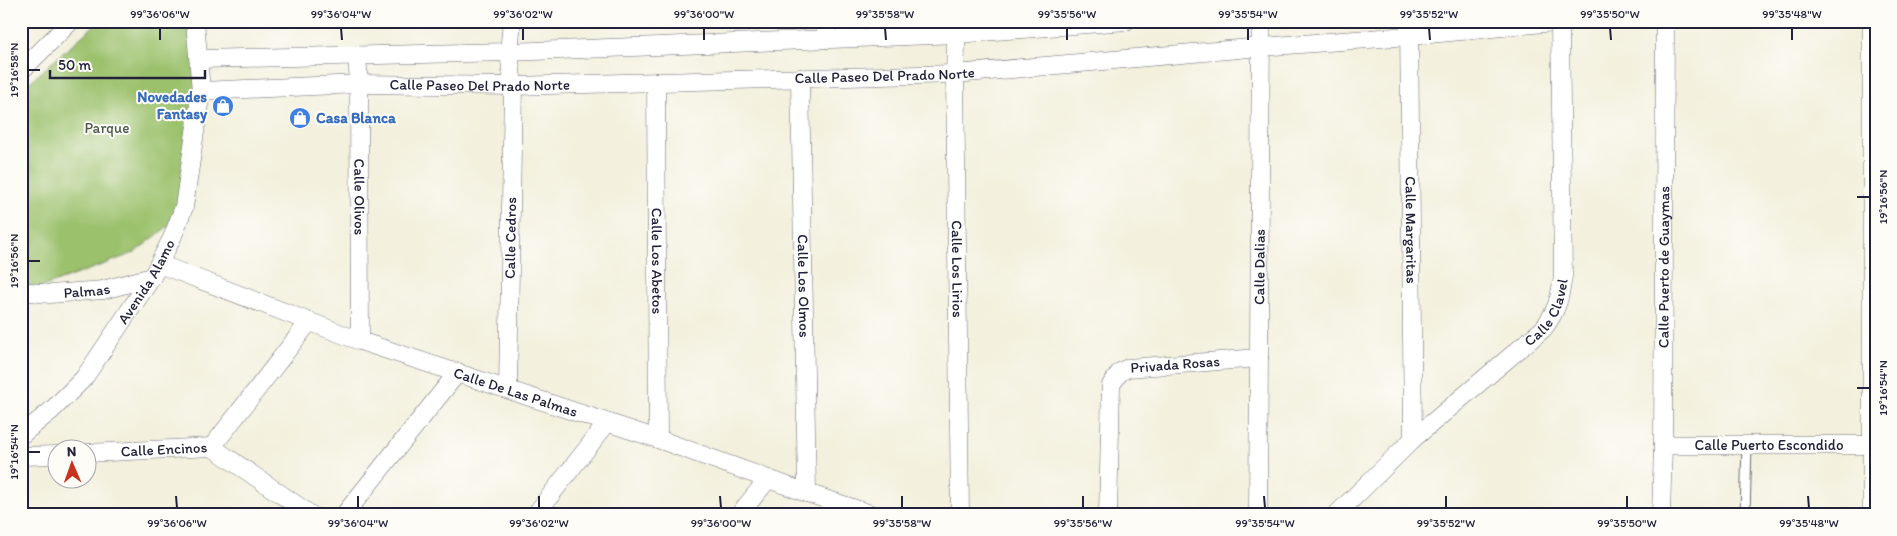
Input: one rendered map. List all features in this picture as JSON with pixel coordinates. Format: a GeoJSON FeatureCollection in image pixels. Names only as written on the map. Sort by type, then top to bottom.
{"type":"FeatureCollection","features":[{"type":"Feature","properties":{"kind":"street"},"geometry":{"type":"LineString","coordinates":[[21,71],[71,21]]}},
{"type":"Feature","properties":{"kind":"street","name":"Avenida Alamo"},"geometry":{"type":"LineString","coordinates":[[21,435],[52,410],[84,378],[156,270],[172,238],[184,207],[201,91],[195,21]]}},
{"type":"Feature","properties":{"kind":"street"},"geometry":{"type":"LineString","coordinates":[[512,21],[519,21]]}},
{"type":"Feature","properties":{"kind":"street","name":"Calle Cedros"},"geometry":{"type":"LineString","coordinates":[[508,389],[513,86],[509,52],[512,21]]}},
{"type":"Feature","properties":{"kind":"street","name":"Calle Dalias"},"geometry":{"type":"LineString","coordinates":[[1258,515],[1261,21]]}},
{"type":"Feature","properties":{"kind":"street","name":"Calle Paseo Del Prado Norte"},"geometry":{"type":"LineString","coordinates":[[201,91],[359,84],[513,86],[955,74],[1261,47],[1409,29],[1565,21]]}},
{"type":"Feature","properties":{"kind":"street","name":"Calle Puerto de Guaymas"},"geometry":{"type":"LineString","coordinates":[[1661,515],[1665,21]]}},
{"type":"Feature","properties":{"kind":"street"},"geometry":{"type":"LineString","coordinates":[[1872,21],[1874,445],[1872,515]]}},
{"type":"Feature","properties":{"kind":"street","name":"Calle Paseo Del Prado Norte"},"geometry":{"type":"LineString","coordinates":[[199,59],[509,52],[826,30],[957,28],[1117,22]]}},
{"type":"Feature","properties":{"kind":"street","name":"Calle Clavel"},"geometry":{"type":"LineString","coordinates":[[1336,515],[1414,439],[1543,329],[1554,315],[1560,296],[1563,276],[1560,22]]}},
{"type":"Feature","properties":{"kind":"street","name":"Calle Los Lirios"},"geometry":{"type":"LineString","coordinates":[[957,28],[955,74],[960,515]]}},
{"type":"Feature","properties":{"kind":"street","name":"Calle Margaritas"},"geometry":{"type":"LineString","coordinates":[[1409,29],[1414,439]]}},
{"type":"Feature","properties":{"kind":"street","name":"Calle Olivos"},"geometry":{"type":"LineString","coordinates":[[357,55],[359,84],[360,341]]}},
{"type":"Feature","properties":{"kind":"street","name":"Calle Los Olmos"},"geometry":{"type":"LineString","coordinates":[[800,78],[807,493]]}},
{"type":"Feature","properties":{"kind":"street","name":"Calle Los Abetos"},"geometry":{"type":"LineString","coordinates":[[656,82],[658,439]]}},
{"type":"Feature","properties":{"kind":"street","name":"Calle De Las Palmas"},"geometry":{"type":"LineString","coordinates":[[156,270],[360,341],[658,439],[874,515]]}},
{"type":"Feature","properties":{"kind":"street","name":"Palmas"},"geometry":{"type":"LineString","coordinates":[[21,291],[50,294],[103,290],[156,270]]}},
{"type":"Feature","properties":{"kind":"street"},"geometry":{"type":"LineString","coordinates":[[212,447],[309,322]]}},
{"type":"Feature","properties":{"kind":"street","name":"Privada Rosas"},"geometry":{"type":"LineString","coordinates":[[1108,515],[1110,404],[1111,385],[1115,377],[1128,368],[1259,358]]}},
{"type":"Feature","properties":{"kind":"street"},"geometry":{"type":"LineString","coordinates":[[344,515],[458,372]]}},
{"type":"Feature","properties":{"kind":"street"},"geometry":{"type":"LineString","coordinates":[[535,515],[607,422]]}},
{"type":"Feature","properties":{"kind":"street","name":"Calle Puerto Escondido"},"geometry":{"type":"LineString","coordinates":[[1663,446],[1874,445]]}},
{"type":"Feature","properties":{"kind":"street","name":"Calle Encinos"},"geometry":{"type":"LineString","coordinates":[[98,453],[212,447],[311,515]]}},
{"type":"Feature","properties":{"kind":"street"},"geometry":{"type":"LineString","coordinates":[[21,456],[48,455]]}},
{"type":"Feature","properties":{"kind":"street"},"geometry":{"type":"LineString","coordinates":[[738,515],[768,479]]}},
{"type":"Feature","properties":{"kind":"lane"},"geometry":{"type":"LineString","coordinates":[[1745,515],[1747,445]]}},
{"type":"Feature","properties":{"kind":"green space","name":"Parque"},"geometry":{"type":"Polygon","coordinates":[[[99,21],[193,21],[200,93],[176,220],[134,253],[26,293],[21,293],[21,90],[99,21]]]}},
{"type":"Feature","properties":{"kind":"place","name":"Novedades Fantasy"},"geometry":{"type":"Point","coordinates":[223,106]}},
{"type":"Feature","properties":{"kind":"place","name":"Casa Blanca"},"geometry":{"type":"Point","coordinates":[300,118]}}]}
